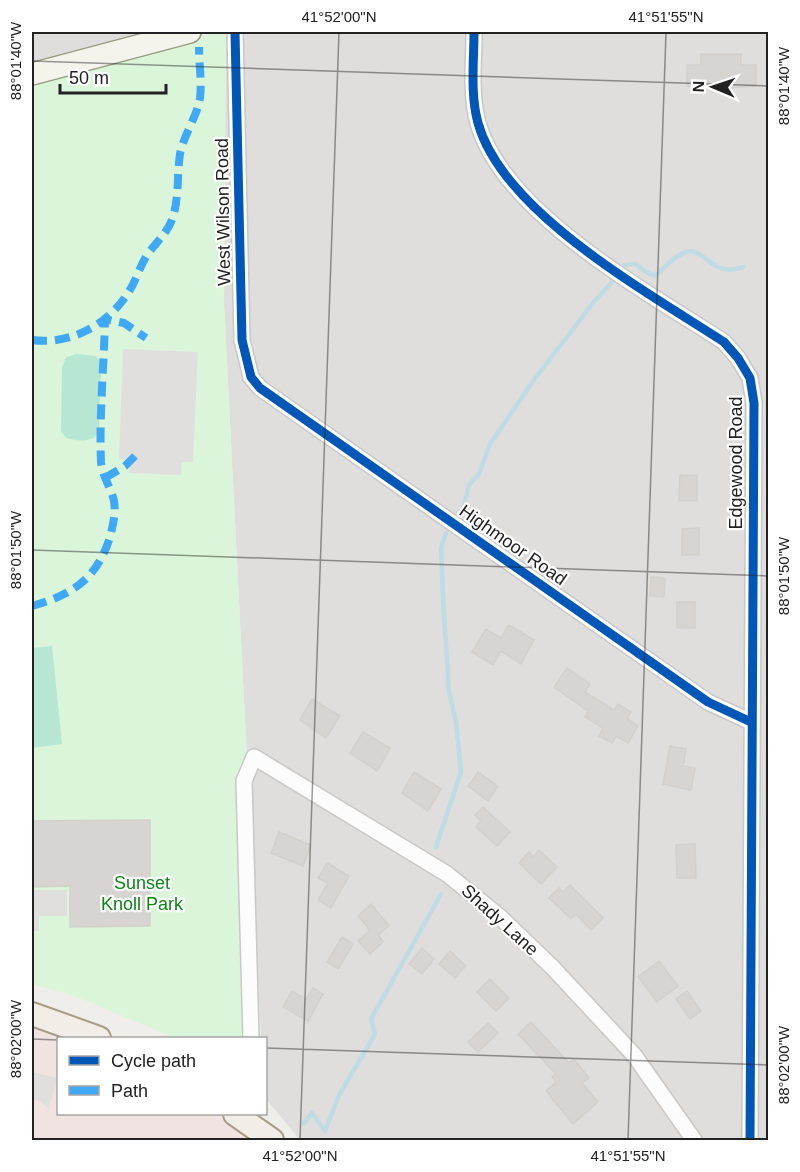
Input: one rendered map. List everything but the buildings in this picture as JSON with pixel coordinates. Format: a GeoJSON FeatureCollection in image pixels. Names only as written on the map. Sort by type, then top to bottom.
{"type":"FeatureCollection","features":[{"type":"Feature","properties":{"kind":"main road"},"geometry":{"type":"LineString","coordinates":[[32,74],[190,32]]}},
{"type":"Feature","properties":{"kind":"main road"},"geometry":{"type":"LineString","coordinates":[[32,1014],[96,1037]]}},
{"type":"Feature","properties":{"kind":"main road"},"geometry":{"type":"LineString","coordinates":[[246,1117],[272,1140]]}},
{"type":"Feature","properties":{"kind":"street","name":"West Wilson Road"},"geometry":{"type":"LineString","coordinates":[[235,32],[242,340],[251,377],[260,388]]}},
{"type":"Feature","properties":{"kind":"street","name":"Edgewood Road"},"geometry":{"type":"LineString","coordinates":[[474,32],[474,97],[478,123],[488,149],[505,174],[538,211],[588,253],[724,342],[738,358],[750,378],[754,403],[750,1140]]}},
{"type":"Feature","properties":{"kind":"street","name":"Highmoor Road"},"geometry":{"type":"LineString","coordinates":[[260,388],[708,702],[751,722]]}},
{"type":"Feature","properties":{"kind":"street","name":"Shady Lane"},"geometry":{"type":"LineString","coordinates":[[251,1032],[244,781],[254,757],[447,874],[499,916],[553,968],[634,1055],[694,1140]]}},
{"type":"Feature","properties":{"kind":"shaded area"},"geometry":{"type":"Polygon","coordinates":[[[32,32],[158,32],[32,67],[32,32]]]}},
{"type":"Feature","properties":{"kind":"shaded area"},"geometry":{"type":"Polygon","coordinates":[[[226,32],[768,32],[768,1140],[300,1140],[267,1100],[267,1037],[261,1037],[224,303],[226,32]]]}},
{"type":"Feature","properties":{"kind":"shaded area"},"geometry":{"type":"Polygon","coordinates":[[[123,349],[198,352],[193,462],[182,462],[181,475],[129,473],[130,460],[119,459],[123,349]]]}},
{"type":"Feature","properties":{"kind":"shaded area"},"geometry":{"type":"Polygon","coordinates":[[[32,890],[67,890],[67,916],[39,916],[39,931],[32,931],[32,890]]]}},
{"type":"Feature","properties":{"kind":"shaded area"},"geometry":{"type":"Polygon","coordinates":[[[32,1025],[68,1037],[57,1037],[57,1115],[220,1115],[259,1140],[32,1140],[32,1025]]]}},
{"type":"Feature","properties":{"kind":"shaded area"},"geometry":{"type":"Polygon","coordinates":[[[32,1072],[57,1078],[48,1108],[32,1099],[32,1072]]]}},
{"type":"Feature","properties":{"kind":"green space","name":"Sunset Knoll Park"},"geometry":{"type":"Polygon","coordinates":[[[226,32],[224,303],[261,1037],[173,1037],[77,997],[32,984],[32,83],[226,32]]]}},
{"type":"Feature","properties":{"kind":"green space"},"geometry":{"type":"Polygon","coordinates":[[[77,354],[96,356],[101,363],[99,430],[93,438],[85,440],[66,438],[61,431],[62,368],[66,357],[77,354]]]}},
{"type":"Feature","properties":{"kind":"green space"},"geometry":{"type":"Polygon","coordinates":[[[52,646],[62,744],[32,748],[32,648],[52,646]]]}},
{"type":"Feature","properties":{"kind":"waterway"},"geometry":{"type":"LineString","coordinates":[[625,265],[636,264],[655,276],[678,256],[692,251],[724,269],[733,270],[743,267]]}},
{"type":"Feature","properties":{"kind":"waterway"},"geometry":{"type":"LineString","coordinates":[[459,514],[464,506],[469,485],[479,474],[490,444],[534,380],[612,282]]}},
{"type":"Feature","properties":{"kind":"waterway"},"geometry":{"type":"LineString","coordinates":[[436,847],[461,772],[456,722],[449,692],[443,599],[441,548],[446,533]]}},
{"type":"Feature","properties":{"kind":"waterway"},"geometry":{"type":"LineString","coordinates":[[304,1123],[312,1113],[325,1131],[339,1095],[375,1034],[371,1019],[441,894]]}},
{"type":"Feature","properties":{"kind":"marked path"},"geometry":{"type":"LineString","coordinates":[[32,340],[59,340],[85,331],[108,317],[126,296],[147,255],[170,225],[176,206],[180,154],[200,98],[199,47]]}},
{"type":"Feature","properties":{"kind":"marked path"},"geometry":{"type":"LineString","coordinates":[[32,606],[59,596],[81,583],[98,564],[105,552],[115,510],[113,496],[101,462],[105,319],[124,323],[146,338]]}},
{"type":"Feature","properties":{"kind":"marked path"},"geometry":{"type":"LineString","coordinates":[[105,478],[125,466],[135,456]]}},
{"type":"Feature","properties":{"kind":"cycle path"},"geometry":{"type":"LineString","coordinates":[[235,32],[242,340],[251,377],[260,388],[708,702],[751,722]]}},
{"type":"Feature","properties":{"kind":"cycle path"},"geometry":{"type":"LineString","coordinates":[[474,32],[473,89],[478,123],[493,156],[516,188],[547,219],[582,248],[657,300],[724,342],[738,358],[750,378],[754,403],[750,1140]]}}]}
